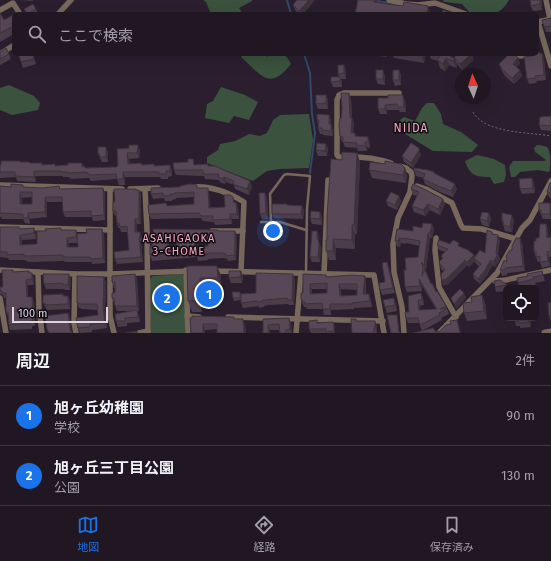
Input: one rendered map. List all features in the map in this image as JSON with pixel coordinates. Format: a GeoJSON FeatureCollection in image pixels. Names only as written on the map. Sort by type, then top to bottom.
{"type":"FeatureCollection","features":[{"type":"Feature","properties":{"kind":"street"},"geometry":{"type":"LineString","coordinates":[[60,12],[71,0]]}},
{"type":"Feature","properties":{"kind":"street"},"geometry":{"type":"LineString","coordinates":[[389,0],[418,5],[435,3],[460,12]]}},
{"type":"Feature","properties":{"kind":"street"},"geometry":{"type":"LineString","coordinates":[[539,22],[551,19],[546,0]]}},
{"type":"Feature","properties":{"kind":"street"},"geometry":{"type":"LineString","coordinates":[[0,10],[12,2],[19,12]]}},
{"type":"Feature","properties":{"kind":"street"},"geometry":{"type":"LineString","coordinates":[[539,26],[551,66]]}},
{"type":"Feature","properties":{"kind":"street"},"geometry":{"type":"LineString","coordinates":[[0,54],[12,47]]}},
{"type":"Feature","properties":{"kind":"street"},"geometry":{"type":"LineString","coordinates":[[539,53],[546,51]]}},
{"type":"Feature","properties":{"kind":"street"},"geometry":{"type":"LineString","coordinates":[[399,93],[344,93],[339,95],[337,100],[337,155],[339,157],[358,156],[381,160],[406,168],[411,172],[412,176],[408,199],[398,218],[393,244],[394,272],[402,307],[404,333]]}},
{"type":"Feature","properties":{"kind":"street"},"geometry":{"type":"LineString","coordinates":[[324,274],[328,180]]}},
{"type":"Feature","properties":{"kind":"street"},"geometry":{"type":"LineString","coordinates":[[411,184],[426,189],[452,203],[463,228],[482,229],[516,239]]}},
{"type":"Feature","properties":{"kind":"street"},"geometry":{"type":"LineString","coordinates":[[439,333],[497,273],[522,228],[530,220],[550,184]]}},
{"type":"Feature","properties":{"kind":"street"},"geometry":{"type":"LineString","coordinates":[[0,185],[110,189],[166,188]]}},
{"type":"Feature","properties":{"kind":"street"},"geometry":{"type":"LineString","coordinates":[[187,187],[200,186],[215,188],[233,195],[244,202],[240,271]]}},
{"type":"Feature","properties":{"kind":"street"},"geometry":{"type":"LineString","coordinates":[[110,189],[110,316],[114,333]]}},
{"type":"Feature","properties":{"kind":"street"},"geometry":{"type":"LineString","coordinates":[[139,333],[148,332],[145,189]]}},
{"type":"Feature","properties":{"kind":"street"},"geometry":{"type":"LineString","coordinates":[[0,227],[110,230]]}},
{"type":"Feature","properties":{"kind":"street"},"geometry":{"type":"LineString","coordinates":[[147,230],[155,230]]}},
{"type":"Feature","properties":{"kind":"street"},"geometry":{"type":"LineString","coordinates":[[203,231],[243,231]]}},
{"type":"Feature","properties":{"kind":"street"},"geometry":{"type":"LineString","coordinates":[[436,238],[435,250],[439,287],[456,317]]}},
{"type":"Feature","properties":{"kind":"street"},"geometry":{"type":"LineString","coordinates":[[0,270],[75,274],[110,274],[186,270],[202,271]]}},
{"type":"Feature","properties":{"kind":"street"},"geometry":{"type":"LineString","coordinates":[[186,270],[188,333]]}},
{"type":"Feature","properties":{"kind":"street"},"geometry":{"type":"LineString","coordinates":[[489,282],[506,280],[551,270]]}},
{"type":"Feature","properties":{"kind":"street"},"geometry":{"type":"LineString","coordinates":[[210,271],[374,275],[384,333]]}},
{"type":"Feature","properties":{"kind":"street"},"geometry":{"type":"LineString","coordinates":[[38,272],[39,309],[42,333]]}},
{"type":"Feature","properties":{"kind":"street"},"geometry":{"type":"LineString","coordinates":[[296,333],[303,273]]}},
{"type":"Feature","properties":{"kind":"street"},"geometry":{"type":"LineString","coordinates":[[75,274],[74,323],[76,333]]}},
{"type":"Feature","properties":{"kind":"street"},"geometry":{"type":"LineString","coordinates":[[0,298],[6,333]]}},
{"type":"Feature","properties":{"kind":"street"},"geometry":{"type":"LineString","coordinates":[[187,316],[203,317]]}},
{"type":"Feature","properties":{"kind":"street"},"geometry":{"type":"LineString","coordinates":[[218,317],[383,321]]}},
{"type":"Feature","properties":{"kind":"street"},"geometry":{"type":"LineString","coordinates":[[545,333],[551,332]]}},
{"type":"Feature","properties":{"kind":"lane"},"geometry":{"type":"LineString","coordinates":[[271,222],[270,194],[284,175],[310,176],[303,273]]}},
{"type":"Feature","properties":{"kind":"lane"},"geometry":{"type":"LineString","coordinates":[[261,222],[280,222],[306,230]]}},
{"type":"Feature","properties":{"kind":"path"},"geometry":{"type":"LineString","coordinates":[[473,112],[479,120],[497,128],[551,136]]}},
{"type":"Feature","properties":{"kind":"green space"},"geometry":{"type":"Polygon","coordinates":[[[203,0],[252,0],[239,8],[242,12],[210,12],[206,2],[203,0]]]}},
{"type":"Feature","properties":{"kind":"green space"},"geometry":{"type":"Polygon","coordinates":[[[443,0],[509,0],[501,10],[497,12],[469,12],[462,4],[444,2],[443,0]]]}},
{"type":"Feature","properties":{"kind":"green space"},"geometry":{"type":"Polygon","coordinates":[[[241,56],[285,56],[291,64],[284,72],[272,79],[261,75],[241,56]]]}},
{"type":"Feature","properties":{"kind":"green space"},"geometry":{"type":"Polygon","coordinates":[[[9,85],[34,96],[40,103],[38,110],[12,115],[0,110],[0,88],[9,85]]]}},
{"type":"Feature","properties":{"kind":"green space"},"geometry":{"type":"Polygon","coordinates":[[[221,87],[245,95],[258,102],[249,120],[234,116],[229,123],[205,118],[207,104],[213,101],[221,87]]]}},
{"type":"Feature","properties":{"kind":"green space"},"geometry":{"type":"Polygon","coordinates":[[[427,103],[434,103],[441,114],[443,124],[461,132],[478,145],[472,152],[433,151],[405,134],[400,120],[404,117],[415,121],[422,108],[427,103]]]}},
{"type":"Feature","properties":{"kind":"green space"},"geometry":{"type":"Polygon","coordinates":[[[309,114],[313,140],[309,168],[267,171],[253,181],[207,163],[207,157],[218,150],[220,144],[235,141],[249,134],[260,136],[267,133],[273,120],[280,115],[309,114]]]}},
{"type":"Feature","properties":{"kind":"green space"},"geometry":{"type":"Polygon","coordinates":[[[537,145],[547,147],[548,149],[550,159],[549,172],[538,170],[520,172],[515,177],[511,177],[509,167],[513,161],[546,160],[535,152],[534,148],[537,145]]]}},
{"type":"Feature","properties":{"kind":"green space"},"geometry":{"type":"Polygon","coordinates":[[[477,155],[494,159],[505,165],[506,175],[504,182],[494,184],[490,177],[481,177],[471,173],[465,161],[477,155]]]}},
{"type":"Feature","properties":{"kind":"green space"},"geometry":{"type":"Polygon","coordinates":[[[182,274],[185,277],[185,333],[151,333],[149,279],[153,276],[182,274]]]}},
{"type":"Feature","properties":{"kind":"building"},"geometry":{"type":"Polygon","coordinates":[[[297,0],[309,0],[299,11],[293,5],[297,0]]]}},
{"type":"Feature","properties":{"kind":"building"},"geometry":{"type":"Polygon","coordinates":[[[358,0],[374,0],[374,2],[403,6],[404,2],[428,6],[427,12],[355,12],[358,0]]]}},
{"type":"Feature","properties":{"kind":"building"},"geometry":{"type":"Polygon","coordinates":[[[530,0],[540,0],[540,4],[531,6],[530,0]]]}},
{"type":"Feature","properties":{"kind":"building"},"geometry":{"type":"Polygon","coordinates":[[[33,4],[36,9],[31,12],[26,12],[24,9],[33,4]]]}},
{"type":"Feature","properties":{"kind":"building"},"geometry":{"type":"Polygon","coordinates":[[[0,13],[4,20],[12,16],[12,27],[0,33],[0,13]]]}},
{"type":"Feature","properties":{"kind":"building"},"geometry":{"type":"Polygon","coordinates":[[[551,18],[551,26],[544,27],[542,20],[551,18]]]}},
{"type":"Feature","properties":{"kind":"building"},"geometry":{"type":"Polygon","coordinates":[[[6,48],[9,54],[0,59],[0,52],[6,48]]]}},
{"type":"Feature","properties":{"kind":"building"},"geometry":{"type":"Polygon","coordinates":[[[542,53],[544,75],[527,79],[524,57],[539,56],[539,54],[542,53]]]}},
{"type":"Feature","properties":{"kind":"building"},"geometry":{"type":"Polygon","coordinates":[[[19,56],[33,56],[34,59],[21,62],[19,56]]]}},
{"type":"Feature","properties":{"kind":"building"},"geometry":{"type":"Polygon","coordinates":[[[440,56],[450,56],[455,59],[453,61],[446,58],[443,64],[437,60],[440,56]]]}},
{"type":"Feature","properties":{"kind":"building"},"geometry":{"type":"Polygon","coordinates":[[[455,56],[470,56],[460,64],[454,57],[455,56]]]}},
{"type":"Feature","properties":{"kind":"building"},"geometry":{"type":"Polygon","coordinates":[[[507,56],[516,56],[518,58],[513,64],[520,70],[512,78],[499,64],[507,56]]]}},
{"type":"Feature","properties":{"kind":"building"},"geometry":{"type":"Polygon","coordinates":[[[338,65],[344,65],[344,73],[338,74],[338,65]]]}},
{"type":"Feature","properties":{"kind":"building"},"geometry":{"type":"Polygon","coordinates":[[[376,70],[383,70],[383,79],[376,79],[376,70]]]}},
{"type":"Feature","properties":{"kind":"building"},"geometry":{"type":"Polygon","coordinates":[[[393,70],[399,70],[399,80],[393,80],[393,70]]]}},
{"type":"Feature","properties":{"kind":"building"},"geometry":{"type":"Polygon","coordinates":[[[331,77],[340,77],[340,81],[331,82],[331,77]]]}},
{"type":"Feature","properties":{"kind":"building"},"geometry":{"type":"Polygon","coordinates":[[[341,93],[349,93],[350,118],[352,118],[351,133],[355,133],[355,136],[368,137],[368,142],[365,142],[365,146],[356,145],[357,143],[343,142],[343,137],[340,136],[339,125],[342,109],[341,93]]]}},
{"type":"Feature","properties":{"kind":"building"},"geometry":{"type":"Polygon","coordinates":[[[316,95],[326,95],[326,103],[316,104],[316,95]]]}},
{"type":"Feature","properties":{"kind":"building"},"geometry":{"type":"Polygon","coordinates":[[[388,95],[403,95],[404,107],[398,107],[397,104],[385,105],[385,109],[378,109],[378,98],[388,98],[388,95]]]}},
{"type":"Feature","properties":{"kind":"building"},"geometry":{"type":"Polygon","coordinates":[[[317,114],[329,115],[331,131],[318,128],[319,120],[317,120],[317,114]]]}},
{"type":"Feature","properties":{"kind":"building"},"geometry":{"type":"Polygon","coordinates":[[[551,116],[551,126],[539,125],[540,117],[551,116]]]}},
{"type":"Feature","properties":{"kind":"building"},"geometry":{"type":"Polygon","coordinates":[[[317,143],[326,144],[325,151],[316,150],[317,143]]]}},
{"type":"Feature","properties":{"kind":"building"},"geometry":{"type":"Polygon","coordinates":[[[411,143],[419,148],[419,150],[411,163],[402,156],[411,143]]]}},
{"type":"Feature","properties":{"kind":"building"},"geometry":{"type":"Polygon","coordinates":[[[129,145],[138,145],[137,153],[127,153],[128,164],[154,164],[154,166],[170,165],[170,171],[166,171],[166,174],[159,174],[159,172],[123,172],[123,179],[117,179],[116,174],[89,175],[87,172],[68,173],[61,171],[34,171],[34,177],[15,176],[15,172],[0,172],[1,161],[42,163],[42,165],[55,164],[55,166],[68,165],[68,163],[82,163],[82,167],[85,166],[85,168],[116,167],[118,166],[117,149],[129,148],[129,145]]]}},
{"type":"Feature","properties":{"kind":"building"},"geometry":{"type":"Polygon","coordinates":[[[98,147],[106,147],[106,157],[100,157],[100,154],[98,154],[98,147]]]}},
{"type":"Feature","properties":{"kind":"building"},"geometry":{"type":"Polygon","coordinates":[[[342,152],[357,153],[352,240],[333,239],[333,251],[326,251],[331,159],[342,160],[342,152]]]}},
{"type":"Feature","properties":{"kind":"building"},"geometry":{"type":"Polygon","coordinates":[[[188,159],[193,159],[194,165],[208,164],[208,166],[215,166],[250,181],[247,189],[233,184],[234,181],[224,177],[223,179],[218,177],[219,174],[203,174],[203,170],[174,170],[173,163],[188,162],[188,159]]]}},
{"type":"Feature","properties":{"kind":"building"},"geometry":{"type":"Polygon","coordinates":[[[385,161],[401,164],[405,168],[403,175],[369,170],[370,162],[385,164],[385,161]]]}},
{"type":"Feature","properties":{"kind":"building"},"geometry":{"type":"Polygon","coordinates":[[[414,168],[434,172],[455,184],[451,191],[438,186],[423,179],[425,174],[414,170],[414,168]]]}},
{"type":"Feature","properties":{"kind":"building"},"geometry":{"type":"Polygon","coordinates":[[[532,178],[533,188],[520,189],[519,179],[532,178]]]}},
{"type":"Feature","properties":{"kind":"building"},"geometry":{"type":"Polygon","coordinates":[[[551,183],[551,193],[547,192],[551,183]]]}},
{"type":"Feature","properties":{"kind":"building"},"geometry":{"type":"Polygon","coordinates":[[[11,184],[23,185],[23,187],[43,188],[59,186],[60,189],[103,188],[104,215],[91,216],[91,211],[63,212],[62,197],[45,197],[45,212],[28,213],[28,218],[23,218],[23,214],[0,213],[0,186],[11,187],[11,184]],[[20,192],[20,204],[32,204],[32,192],[20,192]]]}},
{"type":"Feature","properties":{"kind":"building"},"geometry":{"type":"Polygon","coordinates":[[[190,184],[197,185],[197,188],[208,188],[209,208],[225,207],[224,195],[230,195],[233,197],[234,203],[236,202],[237,214],[230,214],[230,219],[213,220],[213,216],[201,216],[199,213],[149,214],[148,205],[166,203],[167,206],[194,204],[194,192],[174,193],[170,194],[170,196],[163,196],[163,193],[151,194],[151,188],[180,187],[190,184]]]}},
{"type":"Feature","properties":{"kind":"building"},"geometry":{"type":"Polygon","coordinates":[[[413,184],[443,199],[438,209],[428,204],[423,210],[412,206],[419,192],[411,189],[413,184]]]}},
{"type":"Feature","properties":{"kind":"building"},"geometry":{"type":"Polygon","coordinates":[[[114,189],[139,190],[139,219],[135,219],[135,232],[140,232],[141,257],[115,259],[114,252],[129,250],[127,226],[120,227],[119,223],[117,223],[116,211],[113,211],[113,202],[115,202],[114,189]]]}},
{"type":"Feature","properties":{"kind":"building"},"geometry":{"type":"Polygon","coordinates":[[[391,192],[399,196],[395,205],[386,201],[391,192]]]}},
{"type":"Feature","properties":{"kind":"building"},"geometry":{"type":"Polygon","coordinates":[[[259,193],[265,193],[266,213],[260,214],[259,193]]]}},
{"type":"Feature","properties":{"kind":"building"},"geometry":{"type":"Polygon","coordinates":[[[539,203],[550,203],[550,214],[541,214],[541,210],[539,210],[539,203]]]}},
{"type":"Feature","properties":{"kind":"building"},"geometry":{"type":"Polygon","coordinates":[[[272,204],[302,206],[301,214],[272,214],[272,204]]]}},
{"type":"Feature","properties":{"kind":"building"},"geometry":{"type":"Polygon","coordinates":[[[311,211],[320,212],[320,219],[310,218],[311,211]]]}},
{"type":"Feature","properties":{"kind":"building"},"geometry":{"type":"Polygon","coordinates":[[[482,212],[489,213],[487,221],[480,219],[482,212]]]}},
{"type":"Feature","properties":{"kind":"building"},"geometry":{"type":"Polygon","coordinates":[[[502,213],[512,215],[510,227],[503,225],[504,221],[502,221],[502,213]]]}},
{"type":"Feature","properties":{"kind":"building"},"geometry":{"type":"Polygon","coordinates":[[[423,223],[432,224],[430,233],[428,233],[424,265],[421,262],[423,267],[422,276],[425,270],[431,284],[432,283],[436,292],[437,291],[446,306],[440,309],[447,308],[439,313],[440,315],[420,325],[418,318],[406,318],[405,312],[409,312],[408,296],[421,293],[422,300],[418,300],[419,310],[437,309],[419,279],[420,286],[405,287],[405,258],[418,257],[420,241],[399,238],[398,241],[395,241],[397,229],[413,231],[413,226],[422,228],[423,223]]]}},
{"type":"Feature","properties":{"kind":"building"},"geometry":{"type":"Polygon","coordinates":[[[540,224],[546,224],[547,238],[551,237],[551,251],[547,252],[548,261],[540,262],[540,256],[536,257],[536,251],[534,252],[534,241],[536,241],[536,238],[539,238],[540,224]]]}},
{"type":"Feature","properties":{"kind":"building"},"geometry":{"type":"Polygon","coordinates":[[[0,227],[19,227],[20,229],[34,228],[34,233],[20,235],[20,245],[37,244],[37,231],[61,228],[61,230],[76,230],[76,237],[67,238],[67,247],[78,247],[77,234],[87,233],[86,229],[102,229],[103,258],[91,259],[90,257],[63,257],[63,255],[7,255],[7,252],[0,252],[0,227]]]}},
{"type":"Feature","properties":{"kind":"building"},"geometry":{"type":"Polygon","coordinates":[[[153,229],[235,231],[235,255],[226,256],[226,254],[222,253],[206,253],[206,255],[196,255],[196,252],[150,255],[150,246],[152,246],[152,240],[154,240],[153,229]],[[167,236],[167,246],[177,246],[177,236],[167,236]],[[208,236],[194,237],[195,246],[208,246],[208,236]]]}},
{"type":"Feature","properties":{"kind":"building"},"geometry":{"type":"Polygon","coordinates":[[[487,230],[492,232],[492,234],[498,235],[496,254],[498,254],[493,262],[491,260],[478,279],[473,274],[481,264],[474,258],[480,250],[485,253],[487,230]]]}},
{"type":"Feature","properties":{"kind":"building"},"geometry":{"type":"Polygon","coordinates":[[[312,231],[317,231],[317,239],[319,244],[318,257],[310,257],[312,231]]]}},
{"type":"Feature","properties":{"kind":"building"},"geometry":{"type":"Polygon","coordinates":[[[516,238],[520,238],[523,266],[500,270],[504,260],[507,262],[506,256],[510,250],[512,250],[512,246],[516,238]]]}},
{"type":"Feature","properties":{"kind":"building"},"geometry":{"type":"Polygon","coordinates":[[[439,240],[450,244],[453,240],[459,243],[458,246],[468,250],[474,255],[467,262],[465,260],[445,280],[444,279],[442,281],[441,274],[445,270],[439,262],[443,258],[441,256],[448,249],[437,245],[439,240]]]}},
{"type":"Feature","properties":{"kind":"building"},"geometry":{"type":"Polygon","coordinates":[[[387,262],[393,288],[380,290],[379,283],[385,282],[382,263],[387,262]]]}},
{"type":"Feature","properties":{"kind":"building"},"geometry":{"type":"Polygon","coordinates":[[[187,266],[217,266],[218,278],[200,278],[200,294],[198,294],[198,301],[188,301],[187,266]]]}},
{"type":"Feature","properties":{"kind":"building"},"geometry":{"type":"Polygon","coordinates":[[[2,270],[13,270],[13,272],[29,271],[29,273],[32,273],[32,279],[26,280],[27,297],[32,297],[33,321],[30,321],[31,323],[9,325],[8,312],[6,312],[6,293],[2,293],[0,289],[0,287],[3,287],[2,270]]]}},
{"type":"Feature","properties":{"kind":"building"},"geometry":{"type":"Polygon","coordinates":[[[229,271],[241,271],[240,277],[229,278],[229,271]]]}},
{"type":"Feature","properties":{"kind":"building"},"geometry":{"type":"Polygon","coordinates":[[[542,271],[543,275],[518,283],[517,278],[542,271]]]}},
{"type":"Feature","properties":{"kind":"building"},"geometry":{"type":"Polygon","coordinates":[[[256,273],[293,274],[292,300],[287,300],[287,298],[262,300],[262,302],[257,301],[241,303],[241,294],[256,293],[256,273]]]}},
{"type":"Feature","properties":{"kind":"building"},"geometry":{"type":"Polygon","coordinates":[[[43,274],[69,274],[68,285],[63,285],[63,283],[44,284],[43,274]]]}},
{"type":"Feature","properties":{"kind":"building"},"geometry":{"type":"Polygon","coordinates":[[[135,274],[137,306],[115,306],[112,293],[115,293],[115,282],[112,282],[112,276],[135,274]]]}},
{"type":"Feature","properties":{"kind":"building"},"geometry":{"type":"Polygon","coordinates":[[[303,274],[326,275],[326,277],[352,275],[365,276],[363,294],[369,294],[370,301],[352,304],[330,304],[330,309],[323,309],[322,303],[305,304],[305,302],[302,302],[301,293],[303,293],[303,274]],[[327,283],[310,284],[310,294],[327,293],[327,283]],[[339,284],[340,296],[357,295],[357,284],[339,284]]]}},
{"type":"Feature","properties":{"kind":"building"},"geometry":{"type":"Polygon","coordinates":[[[77,276],[104,277],[103,306],[105,323],[90,324],[90,327],[78,328],[76,318],[98,315],[97,304],[77,303],[77,276]]]}},
{"type":"Feature","properties":{"kind":"building"},"geometry":{"type":"Polygon","coordinates":[[[500,280],[507,285],[495,287],[494,281],[500,280]]]}},
{"type":"Feature","properties":{"kind":"building"},"geometry":{"type":"Polygon","coordinates":[[[460,289],[464,293],[454,304],[451,298],[460,289]]]}},
{"type":"Feature","properties":{"kind":"building"},"geometry":{"type":"Polygon","coordinates":[[[232,292],[240,292],[240,298],[233,298],[232,292]]]}},
{"type":"Feature","properties":{"kind":"building"},"geometry":{"type":"Polygon","coordinates":[[[63,294],[63,296],[68,296],[68,304],[45,305],[45,303],[43,303],[43,295],[63,294]]]}},
{"type":"Feature","properties":{"kind":"building"},"geometry":{"type":"Polygon","coordinates":[[[482,295],[484,311],[464,313],[463,303],[472,302],[471,297],[482,295]]]}},
{"type":"Feature","properties":{"kind":"building"},"geometry":{"type":"Polygon","coordinates":[[[394,298],[395,305],[385,307],[383,300],[394,298]]]}},
{"type":"Feature","properties":{"kind":"building"},"geometry":{"type":"Polygon","coordinates":[[[551,302],[551,316],[549,316],[548,303],[551,302]]]}},
{"type":"Feature","properties":{"kind":"building"},"geometry":{"type":"Polygon","coordinates":[[[137,310],[138,317],[125,318],[125,321],[116,321],[115,314],[137,310]]]}},
{"type":"Feature","properties":{"kind":"building"},"geometry":{"type":"Polygon","coordinates":[[[68,313],[72,333],[49,333],[45,316],[68,313]]]}},
{"type":"Feature","properties":{"kind":"building"},"geometry":{"type":"Polygon","coordinates":[[[387,315],[397,315],[400,333],[391,333],[387,315]]]}},
{"type":"Feature","properties":{"kind":"building"},"geometry":{"type":"Polygon","coordinates":[[[192,316],[234,317],[234,319],[243,319],[244,333],[217,333],[217,324],[203,324],[203,333],[191,333],[190,318],[192,318],[192,316]]]}},
{"type":"Feature","properties":{"kind":"building"},"geometry":{"type":"Polygon","coordinates":[[[289,318],[290,329],[286,330],[286,333],[280,333],[279,324],[268,325],[269,333],[263,333],[263,319],[289,318]]]}},
{"type":"Feature","properties":{"kind":"building"},"geometry":{"type":"Polygon","coordinates":[[[351,319],[356,319],[356,321],[375,321],[374,333],[352,333],[351,319]]]}},
{"type":"Feature","properties":{"kind":"building"},"geometry":{"type":"Polygon","coordinates":[[[317,320],[317,323],[333,322],[334,331],[326,332],[326,329],[309,329],[309,321],[317,320]]]}},
{"type":"Feature","properties":{"kind":"building"},"geometry":{"type":"Polygon","coordinates":[[[457,320],[460,333],[413,333],[433,328],[435,331],[439,332],[446,325],[451,324],[450,321],[457,320]]]}},
{"type":"Feature","properties":{"kind":"building"},"geometry":{"type":"Polygon","coordinates":[[[518,321],[529,322],[519,323],[518,321]]]}},
{"type":"Feature","properties":{"kind":"building"},"geometry":{"type":"Polygon","coordinates":[[[137,331],[137,333],[126,333],[137,331]]]}},
{"type":"Feature","properties":{"kind":"waterway"},"geometry":{"type":"LineString","coordinates":[[287,0],[290,12]]}},
{"type":"Feature","properties":{"kind":"waterway"},"geometry":{"type":"LineString","coordinates":[[372,0],[400,5]]}},
{"type":"Feature","properties":{"kind":"waterway"},"geometry":{"type":"LineString","coordinates":[[305,56],[310,73],[312,114],[315,133],[310,173]]}},
{"type":"Feature","properties":{"kind":"place","name":"旭ヶ丘幼稚園"},"geometry":{"type":"Point","coordinates":[209,294]}},
{"type":"Feature","properties":{"kind":"place","name":"旭ヶ丘三丁目公園"},"geometry":{"type":"Point","coordinates":[167,298]}},
{"type":"Feature","properties":{"kind":"district","name":"NIIDA"},"geometry":{"type":"Point","coordinates":[411,128]}},
{"type":"Feature","properties":{"kind":"district","name":"ASAHIGAOKA 3-CHOME"},"geometry":{"type":"Point","coordinates":[179,244]}}]}
